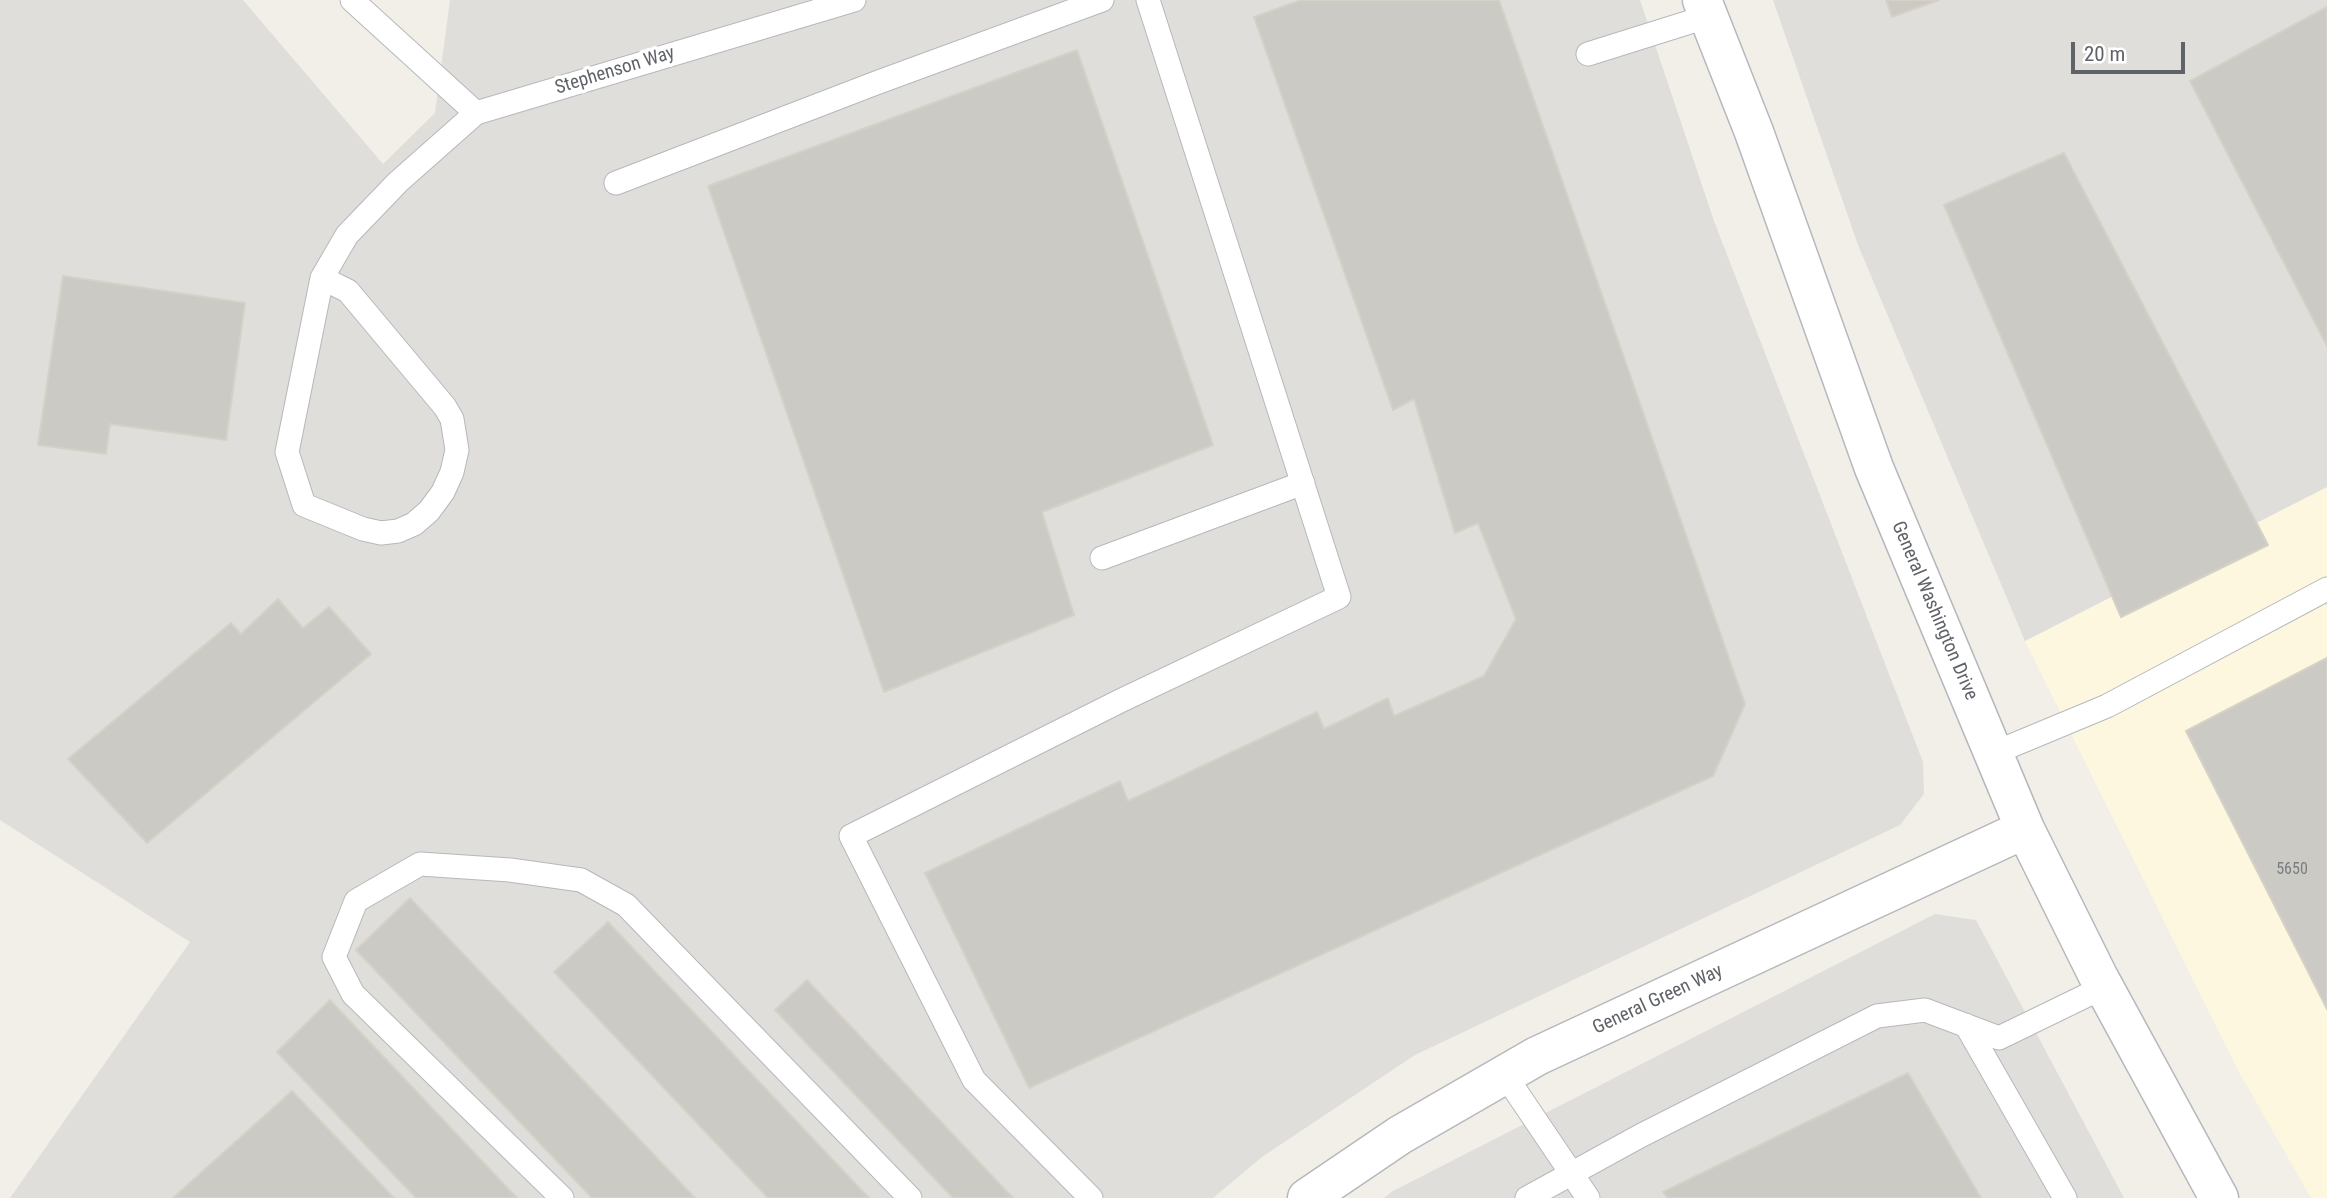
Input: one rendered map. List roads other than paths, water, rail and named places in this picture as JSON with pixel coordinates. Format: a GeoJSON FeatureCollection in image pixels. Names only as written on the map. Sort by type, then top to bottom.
{"type":"FeatureCollection","features":[{"type":"Feature","properties":{"kind":"street","name":"General Washington Drive"},"geometry":{"type":"LineString","coordinates":[[1705,8],[1754,132],[1874,468],[2025,829],[2104,988],[2219,1198]]}},
{"type":"Feature","properties":{"kind":"street","name":"General Green Way"},"geometry":{"type":"LineString","coordinates":[[1307,1198],[1400,1135],[1537,1056],[2025,829]]}},
{"type":"Feature","properties":{"kind":"lane"},"geometry":{"type":"LineString","coordinates":[[352,0],[476,113]]}},
{"type":"Feature","properties":{"kind":"lane","name":"Stephenson Way"},"geometry":{"type":"LineString","coordinates":[[322,278],[348,291],[445,407],[452,419],[457,450],[452,472],[443,492],[429,511],[414,524],[398,531],[381,533],[363,529],[304,505],[287,452],[322,278],[347,235],[397,182],[476,113],[827,4],[854,0]]}},
{"type":"Feature","properties":{"kind":"lane"},"geometry":{"type":"LineString","coordinates":[[616,183],[1102,0]]}},
{"type":"Feature","properties":{"kind":"lane"},"geometry":{"type":"LineString","coordinates":[[1091,1198],[974,1080],[851,836],[1120,701],[1339,597],[1148,0]]}},
{"type":"Feature","properties":{"kind":"lane"},"geometry":{"type":"LineString","coordinates":[[1588,54],[1705,8]]}},
{"type":"Feature","properties":{"kind":"lane"},"geometry":{"type":"LineString","coordinates":[[1102,558],[1303,483]]}},
{"type":"Feature","properties":{"kind":"lane"},"geometry":{"type":"LineString","coordinates":[[1994,753],[2107,706],[2327,589]]}},
{"type":"Feature","properties":{"kind":"lane"},"geometry":{"type":"LineString","coordinates":[[562,1198],[353,994],[334,957],[356,901],[420,864],[510,870],[581,880],[626,905],[909,1198]]}},
{"type":"Feature","properties":{"kind":"lane"},"geometry":{"type":"LineString","coordinates":[[1527,1198],[1877,1016],[1925,1010],[1999,1038],[2104,988]]}},
{"type":"Feature","properties":{"kind":"lane"},"geometry":{"type":"LineString","coordinates":[[1966,1025],[2065,1198]]}},
{"type":"Feature","properties":{"kind":"lane"},"geometry":{"type":"LineString","coordinates":[[1505,1074],[1588,1198]]}}]}
